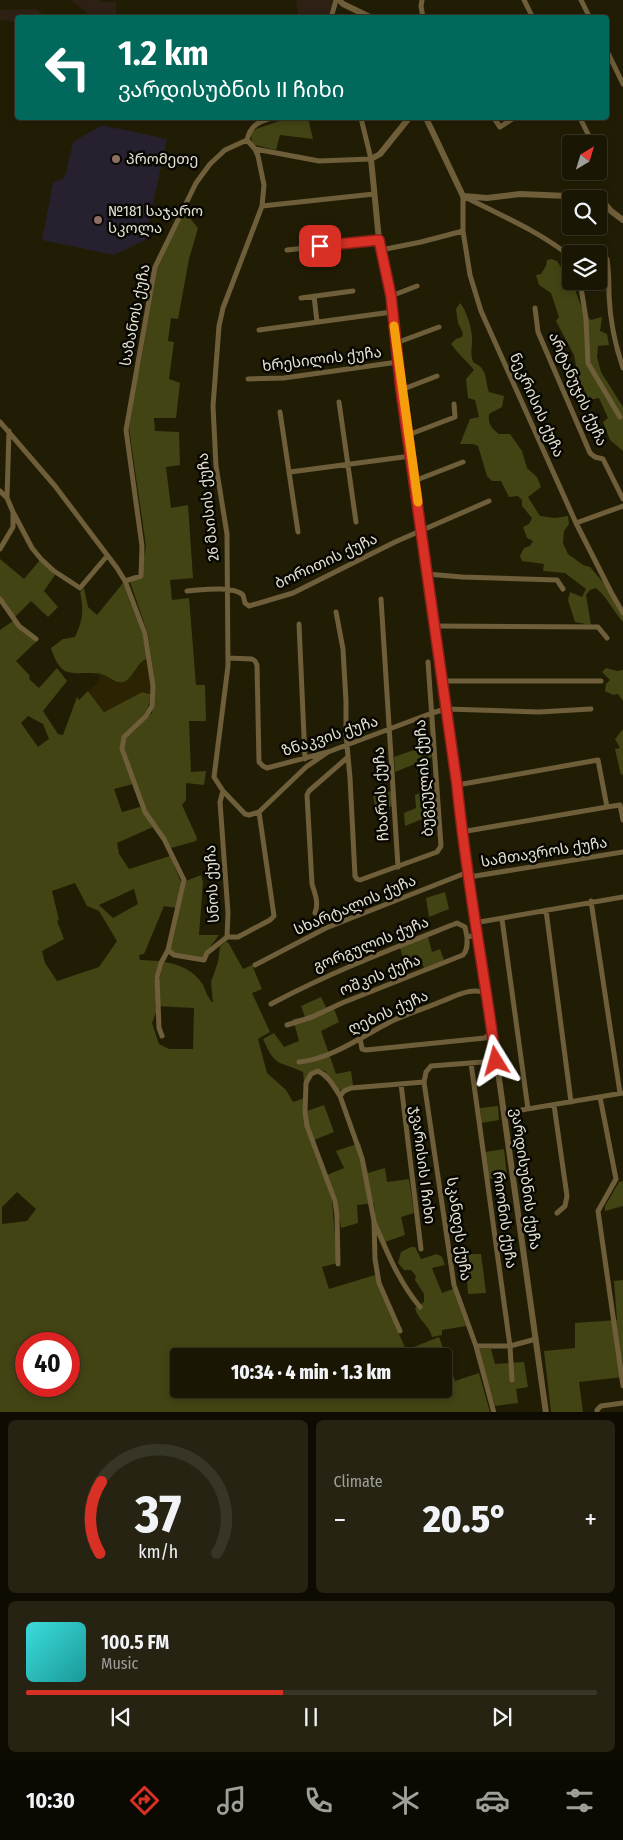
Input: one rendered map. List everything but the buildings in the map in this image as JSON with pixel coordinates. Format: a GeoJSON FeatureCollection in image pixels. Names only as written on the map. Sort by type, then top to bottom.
{"type":"FeatureCollection","features":[{"type":"Feature","properties":{"kind":"street"},"geometry":{"type":"LineString","coordinates":[[332,15],[338,0],[366,15]]}},
{"type":"Feature","properties":{"kind":"street"},"geometry":{"type":"LineString","coordinates":[[422,0],[420,6],[422,15]]}},
{"type":"Feature","properties":{"kind":"street"},"geometry":{"type":"LineString","coordinates":[[524,0],[532,15]]}},
{"type":"Feature","properties":{"kind":"street"},"geometry":{"type":"LineString","coordinates":[[581,0],[588,15]]}},
{"type":"Feature","properties":{"kind":"street"},"geometry":{"type":"LineString","coordinates":[[609,57],[623,84]]}},
{"type":"Feature","properties":{"kind":"street"},"geometry":{"type":"LineString","coordinates":[[264,120],[257,122],[252,127],[247,140],[255,149],[319,161],[371,159],[380,154],[407,120]]}},
{"type":"Feature","properties":{"kind":"street","name":"ვარდისუბნის ქუჩა"},"geometry":{"type":"LineString","coordinates":[[361,120],[371,159],[379,240],[391,296],[401,390],[443,681],[457,785],[461,832],[474,924],[487,993],[546,1412]]}},
{"type":"Feature","properties":{"kind":"street"},"geometry":{"type":"LineString","coordinates":[[427,120],[463,196],[534,232],[562,250]]}},
{"type":"Feature","properties":{"kind":"street"},"geometry":{"type":"LineString","coordinates":[[495,120],[500,127],[511,120]]}},
{"type":"Feature","properties":{"kind":"street"},"geometry":{"type":"LineString","coordinates":[[581,120],[588,135]]}},
{"type":"Feature","properties":{"kind":"street","name":"საზანოს ქუჩა"},"geometry":{"type":"LineString","coordinates":[[125,581],[141,576],[142,571],[142,546],[126,430],[155,267],[196,183],[210,164],[225,150],[247,140]]}},
{"type":"Feature","properties":{"kind":"street","name":"26 მაისის ქუჩა"},"geometry":{"type":"LineString","coordinates":[[255,149],[264,185],[262,206],[223,308],[219,326],[213,406],[217,476],[227,534],[228,658],[214,777],[223,791],[245,814],[249,815],[259,812]]}},
{"type":"Feature","properties":{"kind":"street"},"geometry":{"type":"LineString","coordinates":[[463,196],[487,198],[520,194],[568,196],[588,193],[600,198],[611,211],[623,220]]}},
{"type":"Feature","properties":{"kind":"street"},"geometry":{"type":"LineString","coordinates":[[262,206],[374,194]]}},
{"type":"Feature","properties":{"kind":"street","name":"ნეკრისის ქუჩა"},"geometry":{"type":"LineString","coordinates":[[463,196],[463,231],[470,275],[481,310],[576,522],[623,613]]}},
{"type":"Feature","properties":{"kind":"street"},"geometry":{"type":"LineString","coordinates":[[381,250],[463,231]]}},
{"type":"Feature","properties":{"kind":"street"},"geometry":{"type":"LineString","coordinates":[[287,250],[379,240]]}},
{"type":"Feature","properties":{"kind":"street"},"geometry":{"type":"LineString","coordinates":[[607,259],[610,305],[618,355],[623,368]]}},
{"type":"Feature","properties":{"kind":"street"},"geometry":{"type":"LineString","coordinates":[[391,296],[417,286]]}},
{"type":"Feature","properties":{"kind":"street"},"geometry":{"type":"LineString","coordinates":[[581,290],[586,319],[588,363],[620,417]]}},
{"type":"Feature","properties":{"kind":"street"},"geometry":{"type":"LineString","coordinates":[[301,298],[353,291]]}},
{"type":"Feature","properties":{"kind":"street"},"geometry":{"type":"LineString","coordinates":[[314,296],[317,322]]}},
{"type":"Feature","properties":{"kind":"street","name":"არტანუჯის ქუჩა"},"geometry":{"type":"LineString","coordinates":[[535,308],[538,332],[590,453],[595,457],[603,458],[623,499]]}},
{"type":"Feature","properties":{"kind":"street"},"geometry":{"type":"LineString","coordinates":[[259,330],[392,312]]}},
{"type":"Feature","properties":{"kind":"street"},"geometry":{"type":"LineString","coordinates":[[396,343],[439,327]]}},
{"type":"Feature","properties":{"kind":"street","name":"ხრესილის ქუჩა"},"geometry":{"type":"LineString","coordinates":[[248,379],[284,378],[398,362]]}},
{"type":"Feature","properties":{"kind":"street"},"geometry":{"type":"LineString","coordinates":[[401,390],[437,376]]}},
{"type":"Feature","properties":{"kind":"street"},"geometry":{"type":"LineString","coordinates":[[338,402],[356,522]]}},
{"type":"Feature","properties":{"kind":"street"},"geometry":{"type":"LineString","coordinates":[[408,436],[455,417],[454,404]]}},
{"type":"Feature","properties":{"kind":"street"},"geometry":{"type":"LineString","coordinates":[[280,412],[298,532]]}},
{"type":"Feature","properties":{"kind":"street"},"geometry":{"type":"LineString","coordinates":[[0,422],[55,486],[125,581],[145,634],[153,686],[152,706],[146,716],[124,737],[122,749],[145,812],[164,839],[184,880],[168,950],[161,963],[157,977],[159,1028],[162,1036]]}},
{"type":"Feature","properties":{"kind":"street"},"geometry":{"type":"LineString","coordinates":[[9,431],[8,498],[13,512],[32,548],[54,571],[80,588],[107,556]]}},
{"type":"Feature","properties":{"kind":"street"},"geometry":{"type":"LineString","coordinates":[[290,472],[411,456]]}},
{"type":"Feature","properties":{"kind":"street"},"geometry":{"type":"LineString","coordinates":[[414,481],[463,462]]}},
{"type":"Feature","properties":{"kind":"street"},"geometry":{"type":"LineString","coordinates":[[0,490],[8,498]]}},
{"type":"Feature","properties":{"kind":"street"},"geometry":{"type":"LineString","coordinates":[[422,529],[489,501]]}},
{"type":"Feature","properties":{"kind":"street"},"geometry":{"type":"LineString","coordinates":[[576,522],[623,506]]}},
{"type":"Feature","properties":{"kind":"street"},"geometry":{"type":"LineString","coordinates":[[0,549],[12,527],[13,512]]}},
{"type":"Feature","properties":{"kind":"street","name":"ბორითის ქუჩა"},"geometry":{"type":"LineString","coordinates":[[227,590],[241,593],[245,603],[249,606],[293,593],[422,529]]}},
{"type":"Feature","properties":{"kind":"street"},"geometry":{"type":"LineString","coordinates":[[427,574],[557,580],[563,589]]}},
{"type":"Feature","properties":{"kind":"street"},"geometry":{"type":"LineString","coordinates":[[187,591],[227,590]]}},
{"type":"Feature","properties":{"kind":"street"},"geometry":{"type":"LineString","coordinates":[[0,599],[19,626],[36,639]]}},
{"type":"Feature","properties":{"kind":"street","name":"ჩხარის ქუჩა"},"geometry":{"type":"LineString","coordinates":[[381,599],[398,867]]}},
{"type":"Feature","properties":{"kind":"street","name":"ბუგეულის ქუჩა"},"geometry":{"type":"LineString","coordinates":[[336,612],[343,649],[347,746],[357,880],[437,852],[442,846],[428,662]]}},
{"type":"Feature","properties":{"kind":"street"},"geometry":{"type":"LineString","coordinates":[[299,624],[305,759]]}},
{"type":"Feature","properties":{"kind":"street"},"geometry":{"type":"LineString","coordinates":[[435,626],[598,627],[607,638]]}},
{"type":"Feature","properties":{"kind":"street","name":"ზნაკვის ქუჩა"},"geometry":{"type":"LineString","coordinates":[[228,658],[252,659],[257,665],[259,762],[267,768],[347,746],[432,712],[446,709],[539,712],[591,709]]}},
{"type":"Feature","properties":{"kind":"street"},"geometry":{"type":"LineString","coordinates":[[443,681],[601,681]]}},
{"type":"Feature","properties":{"kind":"street"},"geometry":{"type":"LineString","coordinates":[[259,812],[306,767],[328,752]]}},
{"type":"Feature","properties":{"kind":"street"},"geometry":{"type":"LineString","coordinates":[[315,913],[317,907],[312,884],[307,795],[348,757]]}},
{"type":"Feature","properties":{"kind":"street"},"geometry":{"type":"LineString","coordinates":[[457,785],[598,760],[607,806],[461,832]]}},
{"type":"Feature","properties":{"kind":"street","name":"სნოს ქუჩა"},"geometry":{"type":"LineString","coordinates":[[223,791],[220,802],[228,914],[227,937],[238,937],[274,916],[259,812]]}},
{"type":"Feature","properties":{"kind":"street","name":"სამთავროს ქუჩა"},"geometry":{"type":"LineString","coordinates":[[607,806],[620,805],[623,820]]}},
{"type":"Feature","properties":{"kind":"street","name":"სამთავროს ქუჩა"},"geometry":{"type":"LineString","coordinates":[[468,875],[623,852]]}},
{"type":"Feature","properties":{"kind":"street","name":"სხარტალის ქუჩა"},"geometry":{"type":"LineString","coordinates":[[254,965],[326,928],[468,875]]}},
{"type":"Feature","properties":{"kind":"street"},"geometry":{"type":"LineString","coordinates":[[474,924],[591,901],[623,897]]}},
{"type":"Feature","properties":{"kind":"street"},"geometry":{"type":"LineString","coordinates":[[504,1113],[622,1093],[591,901]]}},
{"type":"Feature","properties":{"kind":"street"},"geometry":{"type":"LineString","coordinates":[[546,910],[572,1102]]}},
{"type":"Feature","properties":{"kind":"street"},"geometry":{"type":"LineString","coordinates":[[502,919],[528,1109]]}},
{"type":"Feature","properties":{"kind":"street","name":"გორგულის ქუჩა"},"geometry":{"type":"LineString","coordinates":[[271,1004],[308,984],[456,923],[465,927],[467,937]]}},
{"type":"Feature","properties":{"kind":"street"},"geometry":{"type":"LineString","coordinates":[[467,937],[477,935]]}},
{"type":"Feature","properties":{"kind":"street"},"geometry":{"type":"LineString","coordinates":[[168,950],[174,955],[204,960],[207,952],[227,937]]}},
{"type":"Feature","properties":{"kind":"street","name":"ოშკის ქუჩა"},"geometry":{"type":"LineString","coordinates":[[288,1025],[463,955],[467,947],[467,937]]}},
{"type":"Feature","properties":{"kind":"street","name":"ღების ქუჩა"},"geometry":{"type":"LineString","coordinates":[[299,1062],[308,1062],[329,1054],[393,1021],[463,993],[478,990],[487,993]]}},
{"type":"Feature","properties":{"kind":"street"},"geometry":{"type":"LineString","coordinates":[[360,1038],[362,1049],[366,1050],[485,1038],[492,1032]]}},
{"type":"Feature","properties":{"kind":"street"},"geometry":{"type":"LineString","coordinates":[[340,1096],[344,1091],[351,1088],[424,1082],[426,1072],[432,1066],[496,1061]]}},
{"type":"Feature","properties":{"kind":"street","name":"რიონის ქუჩა"},"geometry":{"type":"LineString","coordinates":[[471,1063],[510,1346],[512,1380]]}},
{"type":"Feature","properties":{"kind":"street"},"geometry":{"type":"LineString","coordinates":[[338,1264],[335,1201],[307,1126],[305,1112],[306,1083],[311,1074],[318,1071],[323,1073],[340,1096],[362,1158],[374,1221],[375,1259],[379,1283],[400,1331]]}},
{"type":"Feature","properties":{"kind":"street","name":"სკანდეს ქუჩა"},"geometry":{"type":"LineString","coordinates":[[424,1082],[454,1285],[476,1346],[494,1412]]}},
{"type":"Feature","properties":{"kind":"street","name":"ჯვარისის I ჩიხი"},"geometry":{"type":"LineString","coordinates":[[401,1084],[421,1249]]}},
{"type":"Feature","properties":{"kind":"street"},"geometry":{"type":"LineString","coordinates":[[600,1097],[616,1179],[598,1211],[623,1386]]}},
{"type":"Feature","properties":{"kind":"street"},"geometry":{"type":"LineString","coordinates":[[554,1105],[568,1196],[565,1206],[557,1213]]}},
{"type":"Feature","properties":{"kind":"street"},"geometry":{"type":"LineString","coordinates":[[616,1179],[623,1178]]}},
{"type":"Feature","properties":{"kind":"street"},"geometry":{"type":"LineString","coordinates":[[374,1221],[395,1272],[406,1291],[420,1307]]}},
{"type":"Feature","properties":{"kind":"street"},"geometry":{"type":"LineString","coordinates":[[476,1346],[510,1346],[536,1339]]}},
{"type":"Feature","properties":{"kind":"street"},"geometry":{"type":"LineString","coordinates":[[597,1412],[601,1406],[623,1403]]}},
{"type":"Feature","properties":{"kind":"shaded area"},"geometry":{"type":"Polygon","coordinates":[[[71,0],[116,2],[116,15],[90,15],[71,0]]]}},
{"type":"Feature","properties":{"kind":"shaded area"},"geometry":{"type":"Polygon","coordinates":[[[296,0],[333,0],[329,15],[298,15],[296,0]]]}},
{"type":"Feature","properties":{"kind":"shaded area"},"geometry":{"type":"Polygon","coordinates":[[[36,9],[45,15],[15,15],[15,22],[0,20],[0,10],[36,9]]]}},
{"type":"Feature","properties":{"kind":"shaded area"},"geometry":{"type":"Polygon","coordinates":[[[282,120],[308,120],[313,139],[280,135],[276,150],[252,143],[251,133],[256,129],[282,120]]]}},
{"type":"Feature","properties":{"kind":"shaded area"},"geometry":{"type":"Polygon","coordinates":[[[102,125],[167,139],[145,240],[114,255],[42,240],[53,183],[65,177],[73,142],[102,125]]]}},
{"type":"Feature","properties":{"kind":"shaded area"},"geometry":{"type":"Polygon","coordinates":[[[184,211],[198,228],[189,259],[178,319],[171,318],[168,341],[174,342],[169,379],[180,383],[176,418],[154,418],[155,431],[179,432],[180,465],[166,467],[171,508],[188,505],[193,578],[170,580],[172,600],[189,598],[196,685],[205,685],[206,721],[189,721],[191,772],[206,771],[204,785],[186,783],[186,800],[182,805],[197,838],[196,841],[171,848],[147,811],[123,749],[126,738],[152,713],[155,686],[148,634],[130,582],[141,572],[146,546],[129,429],[157,267],[184,211]]]}},
{"type":"Feature","properties":{"kind":"shaded area"},"geometry":{"type":"Polygon","coordinates":[[[547,260],[557,261],[562,269],[562,290],[575,290],[584,314],[591,320],[602,317],[600,331],[607,334],[609,345],[598,346],[597,357],[601,372],[623,407],[623,451],[610,440],[603,422],[608,418],[599,398],[589,400],[578,377],[574,355],[556,321],[559,317],[551,293],[539,285],[536,275],[541,274],[547,260]]]}},
{"type":"Feature","properties":{"kind":"shaded area"},"geometry":{"type":"Polygon","coordinates":[[[460,303],[465,311],[470,327],[473,362],[484,371],[489,392],[504,396],[502,407],[489,414],[491,426],[499,434],[510,434],[522,451],[527,468],[537,477],[541,487],[528,497],[540,516],[555,518],[568,516],[569,524],[564,531],[563,543],[568,554],[583,565],[590,567],[602,581],[623,610],[623,622],[596,588],[590,590],[586,595],[591,625],[575,622],[568,600],[570,592],[582,597],[586,589],[565,573],[543,571],[544,564],[522,561],[520,556],[524,548],[530,546],[533,541],[527,538],[523,527],[529,524],[532,518],[522,506],[522,500],[518,496],[509,497],[501,481],[492,481],[487,476],[478,446],[460,444],[470,419],[479,417],[475,400],[468,398],[466,379],[474,370],[451,344],[456,339],[462,337],[463,333],[458,323],[456,309],[460,303]]]}},
{"type":"Feature","properties":{"kind":"shaded area"},"geometry":{"type":"Polygon","coordinates":[[[0,559],[24,579],[40,560],[55,575],[44,591],[58,607],[48,617],[31,601],[15,617],[0,596],[0,559]]]}},
{"type":"Feature","properties":{"kind":"shaded area"},"geometry":{"type":"Polygon","coordinates":[[[123,583],[143,636],[147,659],[141,663],[126,681],[122,682],[117,682],[99,674],[70,673],[62,669],[54,657],[51,648],[63,639],[75,637],[82,615],[80,592],[84,588],[88,607],[97,615],[123,583]]]}},
{"type":"Feature","properties":{"kind":"shaded area"},"geometry":{"type":"Polygon","coordinates":[[[13,621],[36,642],[16,661],[30,676],[29,679],[39,688],[57,668],[67,681],[43,711],[58,734],[63,735],[77,697],[79,700],[88,691],[104,712],[142,692],[150,694],[149,703],[142,718],[126,733],[121,743],[123,758],[133,784],[114,789],[122,812],[140,807],[153,827],[117,843],[119,854],[129,869],[170,856],[181,882],[177,908],[164,906],[144,954],[139,955],[140,960],[159,961],[154,979],[159,980],[164,962],[186,969],[200,980],[213,1003],[211,982],[218,962],[220,947],[226,941],[243,969],[252,965],[262,989],[252,993],[270,1032],[258,1039],[267,1073],[286,1090],[293,1102],[304,1098],[304,1111],[332,1200],[337,1263],[322,1267],[329,1289],[375,1275],[405,1348],[170,1348],[170,1398],[452,1398],[452,1373],[455,1381],[479,1373],[490,1412],[0,1412],[0,630],[13,621]],[[28,716],[21,723],[38,747],[49,739],[43,724],[28,716]],[[75,883],[52,891],[59,920],[57,921],[64,939],[42,951],[45,963],[57,981],[99,967],[117,941],[99,911],[87,906],[75,883]],[[134,889],[99,905],[113,918],[138,904],[134,889]],[[155,1006],[157,1010],[152,1023],[159,1044],[169,1049],[193,1049],[194,1008],[155,1006]],[[17,1192],[2,1207],[2,1224],[27,1221],[36,1209],[17,1192]]]}},
{"type":"Feature","properties":{"kind":"shaded area"},"geometry":{"type":"Polygon","coordinates":[[[606,668],[617,671],[623,670],[623,701],[618,694],[613,695],[605,691],[606,684],[610,680],[602,672],[606,668]]]}},
{"type":"Feature","properties":{"kind":"shaded area"},"geometry":{"type":"Polygon","coordinates":[[[623,729],[623,774],[621,775],[615,749],[620,748],[615,739],[623,729]]]}},
{"type":"Feature","properties":{"kind":"shaded area"},"geometry":{"type":"Polygon","coordinates":[[[431,744],[432,757],[395,772],[394,757],[431,744]]]}},
{"type":"Feature","properties":{"kind":"shaded area"},"geometry":{"type":"Polygon","coordinates":[[[435,787],[437,813],[405,826],[404,813],[416,808],[415,795],[435,787]]]}},
{"type":"Feature","properties":{"kind":"shaded area"},"geometry":{"type":"Polygon","coordinates":[[[392,791],[392,806],[376,812],[373,795],[392,791]]]}},
{"type":"Feature","properties":{"kind":"shaded area"},"geometry":{"type":"Polygon","coordinates":[[[201,875],[203,882],[199,935],[219,935],[201,958],[175,955],[170,950],[186,881],[201,875]]]}},
{"type":"Feature","properties":{"kind":"shaded area"},"geometry":{"type":"Polygon","coordinates":[[[445,892],[449,909],[429,917],[426,898],[445,892]]]}},
{"type":"Feature","properties":{"kind":"shaded area"},"geometry":{"type":"Polygon","coordinates":[[[428,937],[432,952],[440,949],[444,960],[424,968],[418,955],[404,961],[400,948],[428,937]]]}},
{"type":"Feature","properties":{"kind":"shaded area"},"geometry":{"type":"Polygon","coordinates":[[[321,997],[328,1011],[334,1009],[339,1022],[321,1031],[336,1074],[351,1071],[353,1085],[338,1091],[325,1071],[319,1069],[312,1071],[304,1082],[303,1072],[278,1062],[271,1055],[263,1039],[274,1033],[284,1047],[299,1041],[293,1019],[305,1017],[301,1006],[321,997]]]}},
{"type":"Feature","properties":{"kind":"shaded area"},"geometry":{"type":"Polygon","coordinates":[[[324,1105],[334,1132],[314,1140],[308,1125],[307,1111],[324,1105]]]}},
{"type":"Feature","properties":{"kind":"shaded area"},"geometry":{"type":"Polygon","coordinates":[[[498,1106],[499,1120],[481,1123],[480,1108],[498,1106]]]}},
{"type":"Feature","properties":{"kind":"shaded area"},"geometry":{"type":"Polygon","coordinates":[[[360,1143],[368,1173],[385,1168],[387,1182],[409,1179],[414,1213],[401,1217],[405,1235],[385,1242],[376,1223],[374,1203],[357,1205],[358,1223],[341,1228],[337,1200],[327,1175],[344,1168],[336,1151],[360,1143]]]}},
{"type":"Feature","properties":{"kind":"shaded area"},"geometry":{"type":"Polygon","coordinates":[[[504,1149],[507,1177],[488,1179],[485,1152],[504,1149]]]}},
{"type":"Feature","properties":{"kind":"shaded area"},"geometry":{"type":"Polygon","coordinates":[[[623,1181],[623,1206],[605,1211],[605,1206],[619,1182],[623,1181]]]}},
{"type":"Feature","properties":{"kind":"shaded area"},"geometry":{"type":"Polygon","coordinates":[[[415,1247],[421,1259],[437,1254],[442,1257],[445,1265],[432,1268],[442,1293],[453,1289],[466,1326],[442,1330],[442,1335],[432,1337],[415,1308],[424,1302],[424,1294],[415,1280],[416,1276],[411,1270],[404,1270],[398,1263],[401,1252],[415,1247]]]}},
{"type":"Feature","properties":{"kind":"shaded area"},"geometry":{"type":"Polygon","coordinates":[[[454,1254],[481,1254],[486,1293],[468,1294],[466,1266],[456,1264],[454,1254]]]}},
{"type":"Feature","properties":{"kind":"shaded area"},"geometry":{"type":"Polygon","coordinates":[[[623,1280],[623,1377],[579,1382],[583,1412],[551,1412],[544,1351],[575,1348],[575,1323],[617,1320],[614,1281],[623,1280]]]}},
{"type":"Feature","properties":{"kind":"shaded area"},"geometry":{"type":"Polygon","coordinates":[[[439,1337],[443,1348],[411,1348],[439,1337]]]}},
{"type":"Feature","properties":{"kind":"shaded area"},"geometry":{"type":"Polygon","coordinates":[[[478,1349],[491,1349],[495,1364],[524,1362],[528,1387],[516,1389],[518,1403],[495,1406],[478,1349]]]}},
{"type":"Feature","properties":{"kind":"sand"},"geometry":{"type":"Polygon","coordinates":[[[147,659],[151,679],[150,694],[142,692],[104,712],[88,691],[100,681],[98,673],[122,683],[130,678],[143,661],[147,659]]]}},
{"type":"Feature","properties":{"kind":"slow traffic"},"geometry":{"type":"LineString","coordinates":[[394,326],[401,390],[418,502]]}},
{"type":"Feature","properties":{"kind":"place","name":"პრომეთე"},"geometry":{"type":"Point","coordinates":[116,159]}},
{"type":"Feature","properties":{"kind":"place","name":"№181 საჯარო სკოლა"},"geometry":{"type":"Point","coordinates":[98,220]}},
{"type":"Feature","properties":{"kind":"route"},"geometry":{"type":"LineString","coordinates":[[320,246],[379,240],[391,296],[401,390],[443,681],[457,785],[461,832],[496,1061]]}}]}
